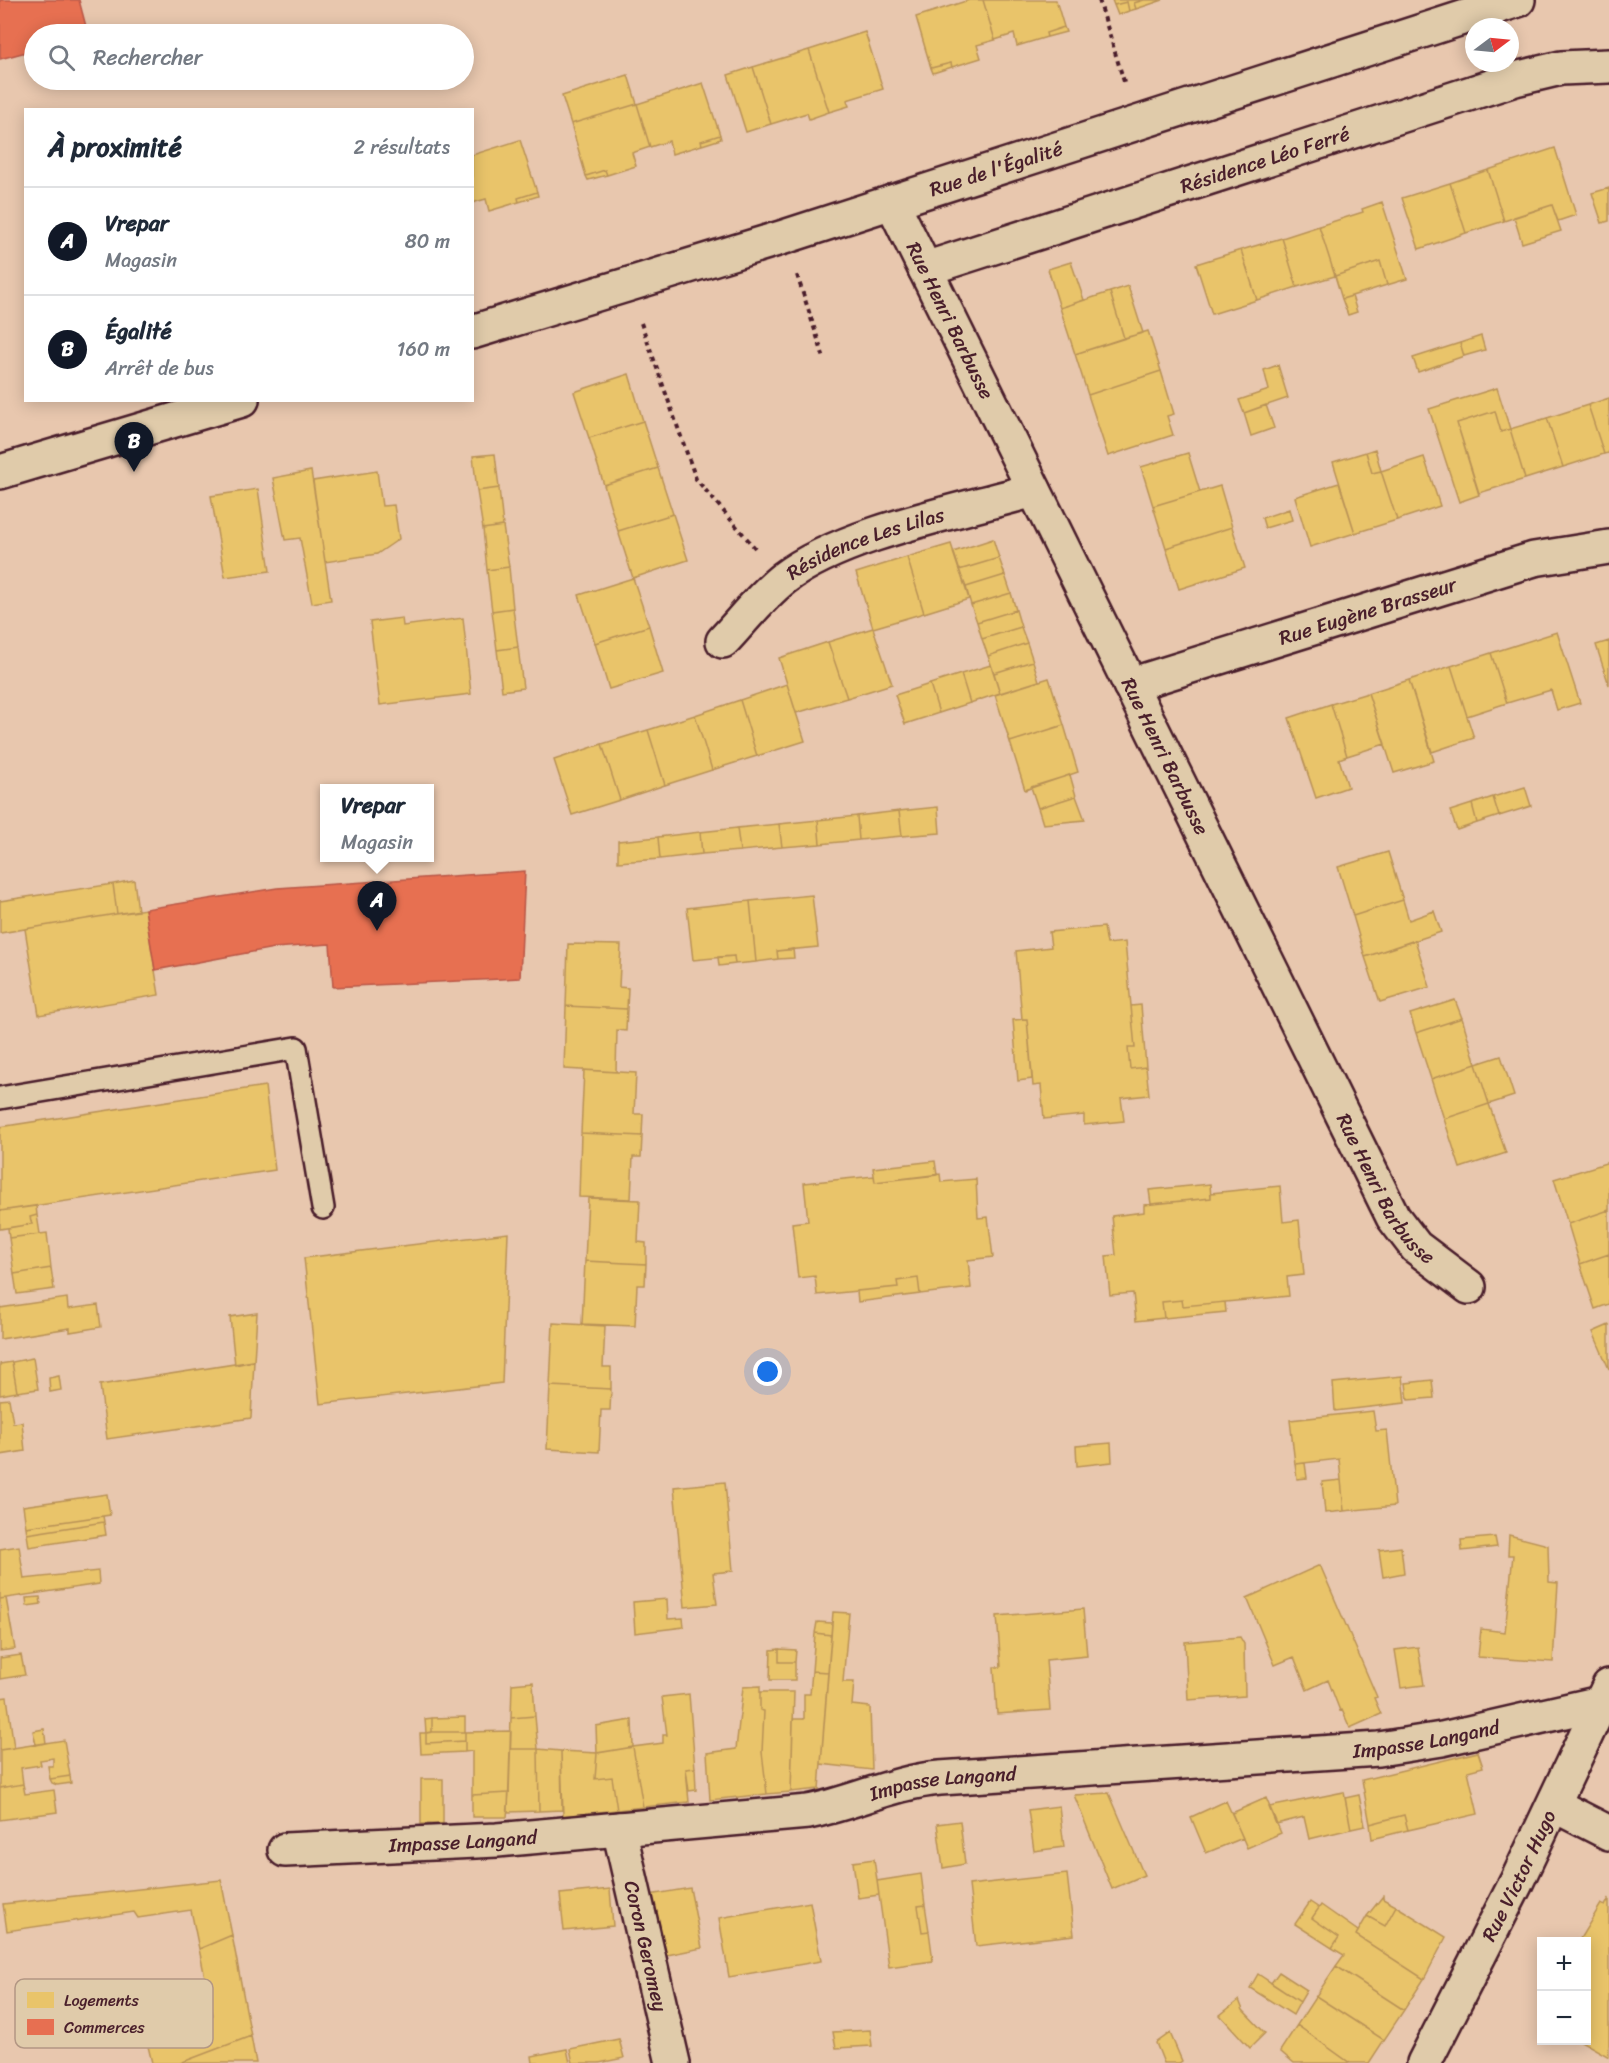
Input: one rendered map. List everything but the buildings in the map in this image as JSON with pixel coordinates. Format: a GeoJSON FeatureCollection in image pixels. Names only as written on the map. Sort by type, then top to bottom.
{"type":"FeatureCollection","features":[{"type":"Feature","properties":{"kind":"street","name":"Rue de l'Égalité"},"geometry":{"type":"LineString","coordinates":[[474,331],[784,237],[1518,0]]}},
{"type":"Feature","properties":{"kind":"street","name":"Résidence Léo Ferré"},"geometry":{"type":"LineString","coordinates":[[925,269],[1515,79],[1561,68],[1609,66]]}},
{"type":"Feature","properties":{"kind":"street","name":"Rue Henri Barbusse"},"geometry":{"type":"LineString","coordinates":[[892,202],[1393,1217],[1416,1247],[1469,1287]]}},
{"type":"Feature","properties":{"kind":"street"},"geometry":{"type":"LineString","coordinates":[[0,472],[235,402]]}},
{"type":"Feature","properties":{"kind":"street","name":"Résidence Les Lilas"},"geometry":{"type":"LineString","coordinates":[[723,641],[782,579],[806,563],[862,540],[1034,490]]}},
{"type":"Feature","properties":{"kind":"street","name":"Rue Eugène Brasseur"},"geometry":{"type":"LineString","coordinates":[[1130,685],[1534,559],[1609,548]]}},
{"type":"Feature","properties":{"kind":"street","name":"Rue Victor Hugo"},"geometry":{"type":"LineString","coordinates":[[1424,2063],[1554,1804],[1605,1695]]}},
{"type":"Feature","properties":{"kind":"street","name":"Impasse Langand"},"geometry":{"type":"LineString","coordinates":[[285,1850],[497,1840],[808,1812],[851,1802],[899,1784],[940,1778],[1379,1749],[1442,1739],[1605,1695]]}},
{"type":"Feature","properties":{"kind":"street"},"geometry":{"type":"LineString","coordinates":[[1554,1804],[1609,1833]]}},
{"type":"Feature","properties":{"kind":"street","name":"Coron Geromey"},"geometry":{"type":"LineString","coordinates":[[619,1829],[672,2063]]}},
{"type":"Feature","properties":{"kind":"lane"},"geometry":{"type":"LineString","coordinates":[[0,1098],[296,1048],[323,1208]]}},
{"type":"Feature","properties":{"kind":"path"},"geometry":{"type":"LineString","coordinates":[[1099,0],[1137,123]]}},
{"type":"Feature","properties":{"kind":"path"},"geometry":{"type":"LineString","coordinates":[[784,237],[824,358]]}},
{"type":"Feature","properties":{"kind":"path"},"geometry":{"type":"LineString","coordinates":[[628,286],[696,479],[782,579]]}},
{"type":"Feature","properties":{"kind":"place","name":"Égalité"},"geometry":{"type":"Point","coordinates":[134,472]}},
{"type":"Feature","properties":{"kind":"place","name":"Vrepar"},"geometry":{"type":"Point","coordinates":[377,931]}}]}
